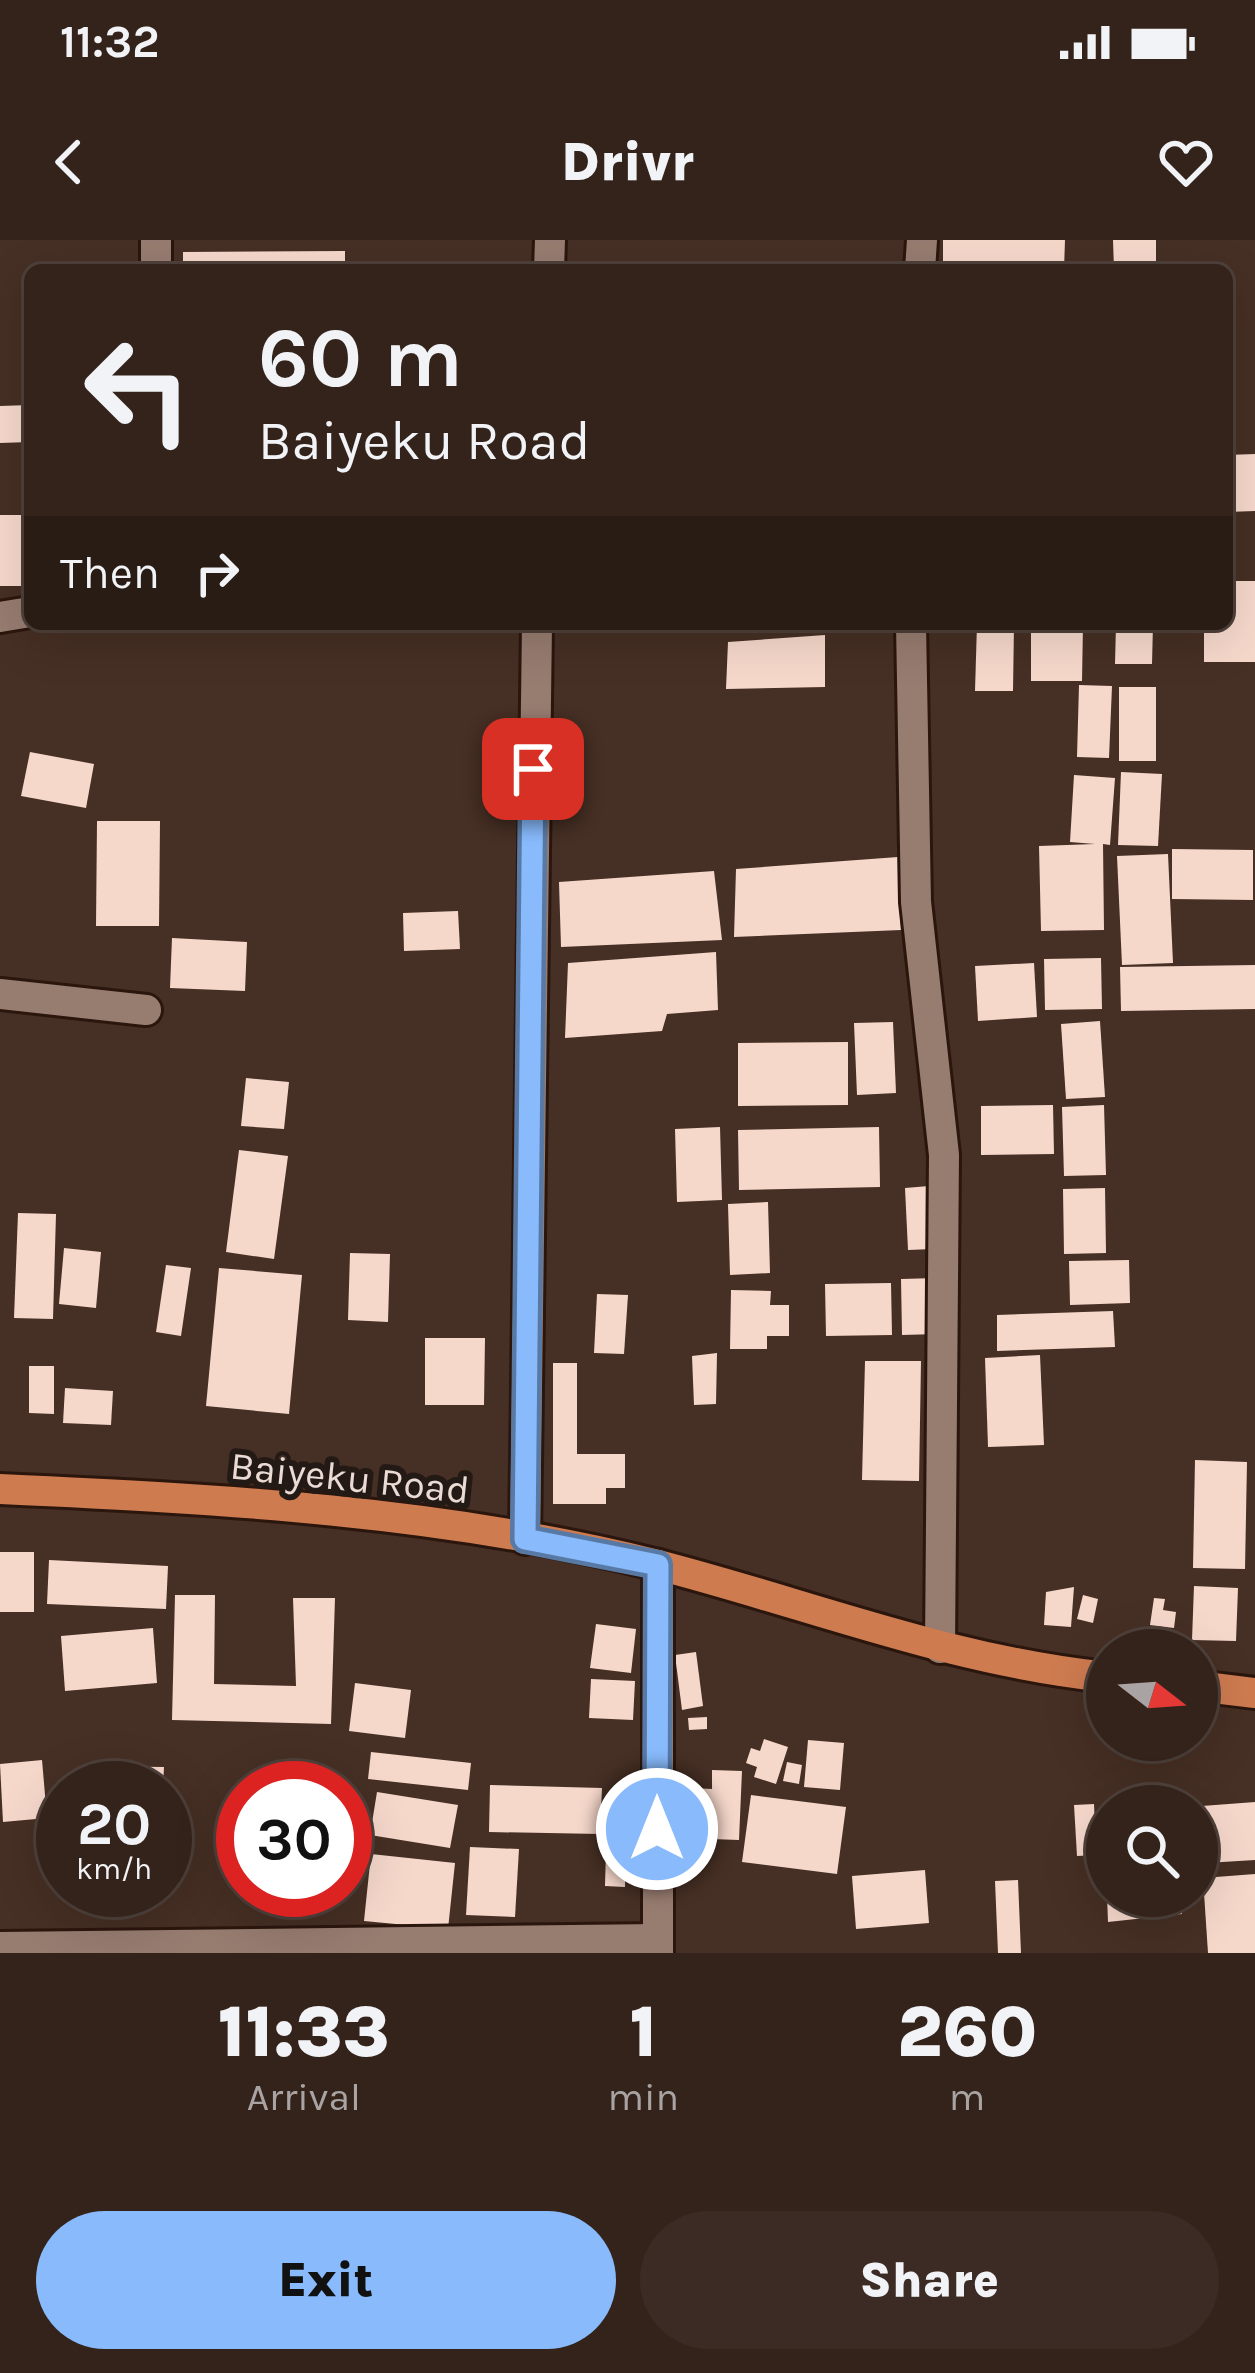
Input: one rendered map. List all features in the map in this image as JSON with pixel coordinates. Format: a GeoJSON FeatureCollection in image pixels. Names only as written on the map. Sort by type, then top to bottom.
{"type":"FeatureCollection","features":[{"type":"Feature","properties":{"kind":"main road","name":"Baiyeku Road"},"geometry":{"type":"LineString","coordinates":[[0,1489],[440,1522],[658,1565],[940,1648],[1086,1673]]}},
{"type":"Feature","properties":{"kind":"main road"},"geometry":{"type":"LineString","coordinates":[[1218,1689],[1255,1693]]}},
{"type":"Feature","properties":{"kind":"street"},"geometry":{"type":"LineString","coordinates":[[525,1539],[537,630]]}},
{"type":"Feature","properties":{"kind":"street"},"geometry":{"type":"LineString","coordinates":[[911,630],[916,902],[944,1155],[940,1648]]}},
{"type":"Feature","properties":{"kind":"street"},"geometry":{"type":"LineString","coordinates":[[0,994],[146,1010]]}},
{"type":"Feature","properties":{"kind":"street"},"geometry":{"type":"LineString","coordinates":[[0,1947],[658,1946],[658,1565]]}},
{"type":"Feature","properties":{"kind":"building"},"geometry":{"type":"Polygon","coordinates":[[[943,240],[1065,240],[1064,264],[943,264],[943,240]]]}},
{"type":"Feature","properties":{"kind":"building"},"geometry":{"type":"Polygon","coordinates":[[[1113,240],[1156,240],[1156,264],[1114,264],[1113,240]]]}},
{"type":"Feature","properties":{"kind":"building"},"geometry":{"type":"Polygon","coordinates":[[[345,251],[345,264],[183,264],[183,252],[345,251]]]}},
{"type":"Feature","properties":{"kind":"building"},"geometry":{"type":"Polygon","coordinates":[[[24,405],[24,442],[0,443],[0,406],[24,405]]]}},
{"type":"Feature","properties":{"kind":"building"},"geometry":{"type":"Polygon","coordinates":[[[1255,454],[1255,511],[1233,512],[1233,455],[1255,454]]]}},
{"type":"Feature","properties":{"kind":"building"},"geometry":{"type":"Polygon","coordinates":[[[0,515],[24,515],[24,586],[0,586],[0,515]]]}},
{"type":"Feature","properties":{"kind":"building"},"geometry":{"type":"Polygon","coordinates":[[[1233,581],[1255,581],[1255,662],[1204,662],[1204,630],[1233,630],[1233,581]]]}},
{"type":"Feature","properties":{"kind":"building"},"geometry":{"type":"Polygon","coordinates":[[[977,630],[1014,630],[1013,691],[975,691],[977,630]]]}},
{"type":"Feature","properties":{"kind":"building"},"geometry":{"type":"Polygon","coordinates":[[[1031,630],[1083,630],[1082,681],[1031,681],[1031,630]]]}},
{"type":"Feature","properties":{"kind":"building"},"geometry":{"type":"Polygon","coordinates":[[[1116,630],[1153,630],[1152,664],[1115,664],[1116,630]]]}},
{"type":"Feature","properties":{"kind":"building"},"geometry":{"type":"Polygon","coordinates":[[[825,635],[825,687],[726,689],[728,642],[825,635]]]}},
{"type":"Feature","properties":{"kind":"building"},"geometry":{"type":"Polygon","coordinates":[[[1079,685],[1112,686],[1109,758],[1077,757],[1079,685]]]}},
{"type":"Feature","properties":{"kind":"building"},"geometry":{"type":"Polygon","coordinates":[[[1119,687],[1156,687],[1156,761],[1119,761],[1119,687]]]}},
{"type":"Feature","properties":{"kind":"building"},"geometry":{"type":"Polygon","coordinates":[[[30,752],[94,764],[86,808],[21,796],[30,752]]]}},
{"type":"Feature","properties":{"kind":"building"},"geometry":{"type":"Polygon","coordinates":[[[1121,772],[1162,774],[1158,846],[1118,845],[1121,772]]]}},
{"type":"Feature","properties":{"kind":"building"},"geometry":{"type":"Polygon","coordinates":[[[1074,775],[1115,778],[1110,845],[1103,844],[1104,930],[1041,931],[1039,846],[1095,844],[1070,842],[1074,775]]]}},
{"type":"Feature","properties":{"kind":"building"},"geometry":{"type":"Polygon","coordinates":[[[97,821],[160,821],[159,926],[96,926],[97,821]]]}},
{"type":"Feature","properties":{"kind":"building"},"geometry":{"type":"Polygon","coordinates":[[[1172,849],[1253,850],[1253,900],[1172,899],[1172,849]]]}},
{"type":"Feature","properties":{"kind":"building"},"geometry":{"type":"Polygon","coordinates":[[[1168,854],[1173,963],[1122,965],[1117,856],[1168,854]]]}},
{"type":"Feature","properties":{"kind":"building"},"geometry":{"type":"Polygon","coordinates":[[[898,857],[901,930],[734,937],[736,869],[898,857]]]}},
{"type":"Feature","properties":{"kind":"building"},"geometry":{"type":"Polygon","coordinates":[[[714,871],[722,940],[561,947],[559,882],[714,871]]]}},
{"type":"Feature","properties":{"kind":"building"},"geometry":{"type":"Polygon","coordinates":[[[458,911],[460,949],[404,951],[403,913],[458,911]]]}},
{"type":"Feature","properties":{"kind":"building"},"geometry":{"type":"Polygon","coordinates":[[[172,938],[247,942],[245,991],[170,988],[172,938]]]}},
{"type":"Feature","properties":{"kind":"building"},"geometry":{"type":"Polygon","coordinates":[[[716,952],[718,1010],[667,1014],[662,1031],[565,1038],[568,963],[716,952]]]}},
{"type":"Feature","properties":{"kind":"building"},"geometry":{"type":"Polygon","coordinates":[[[1101,958],[1102,1009],[1045,1010],[1044,959],[1101,958]]]}},
{"type":"Feature","properties":{"kind":"building"},"geometry":{"type":"Polygon","coordinates":[[[1034,963],[1037,1017],[978,1021],[975,966],[1034,963]]]}},
{"type":"Feature","properties":{"kind":"building"},"geometry":{"type":"Polygon","coordinates":[[[1255,965],[1255,1009],[1121,1011],[1120,967],[1255,965]]]}},
{"type":"Feature","properties":{"kind":"building"},"geometry":{"type":"Polygon","coordinates":[[[1100,1021],[1105,1097],[1066,1099],[1061,1024],[1100,1021]]]}},
{"type":"Feature","properties":{"kind":"building"},"geometry":{"type":"Polygon","coordinates":[[[893,1022],[896,1093],[857,1095],[854,1023],[893,1022]]]}},
{"type":"Feature","properties":{"kind":"building"},"geometry":{"type":"Polygon","coordinates":[[[848,1042],[848,1105],[738,1106],[738,1043],[848,1042]]]}},
{"type":"Feature","properties":{"kind":"building"},"geometry":{"type":"Polygon","coordinates":[[[246,1078],[289,1082],[284,1129],[241,1126],[246,1078]]]}},
{"type":"Feature","properties":{"kind":"building"},"geometry":{"type":"Polygon","coordinates":[[[1053,1105],[1054,1154],[981,1155],[981,1106],[1053,1105]]]}},
{"type":"Feature","properties":{"kind":"building"},"geometry":{"type":"Polygon","coordinates":[[[1104,1105],[1106,1175],[1064,1176],[1062,1107],[1104,1105]]]}},
{"type":"Feature","properties":{"kind":"building"},"geometry":{"type":"Polygon","coordinates":[[[720,1127],[722,1200],[677,1202],[675,1129],[720,1127]]]}},
{"type":"Feature","properties":{"kind":"building"},"geometry":{"type":"Polygon","coordinates":[[[879,1127],[880,1187],[739,1190],[738,1130],[879,1127]]]}},
{"type":"Feature","properties":{"kind":"building"},"geometry":{"type":"Polygon","coordinates":[[[239,1150],[288,1156],[274,1259],[226,1252],[239,1150]]]}},
{"type":"Feature","properties":{"kind":"building"},"geometry":{"type":"Polygon","coordinates":[[[929,1186],[933,1249],[908,1250],[905,1188],[929,1186]]]}},
{"type":"Feature","properties":{"kind":"building"},"geometry":{"type":"Polygon","coordinates":[[[1105,1188],[1106,1253],[1064,1254],[1063,1189],[1105,1188]]]}},
{"type":"Feature","properties":{"kind":"building"},"geometry":{"type":"Polygon","coordinates":[[[768,1202],[770,1273],[730,1275],[728,1204],[768,1202]]]}},
{"type":"Feature","properties":{"kind":"building"},"geometry":{"type":"Polygon","coordinates":[[[18,1213],[56,1214],[53,1319],[14,1318],[18,1213]]]}},
{"type":"Feature","properties":{"kind":"building"},"geometry":{"type":"Polygon","coordinates":[[[64,1248],[101,1252],[96,1308],[59,1304],[64,1248]]]}},
{"type":"Feature","properties":{"kind":"building"},"geometry":{"type":"Polygon","coordinates":[[[350,1253],[390,1254],[388,1322],[348,1320],[350,1253]]]}},
{"type":"Feature","properties":{"kind":"building"},"geometry":{"type":"Polygon","coordinates":[[[1129,1260],[1130,1303],[1070,1305],[1069,1261],[1129,1260]]]}},
{"type":"Feature","properties":{"kind":"building"},"geometry":{"type":"Polygon","coordinates":[[[166,1265],[191,1268],[181,1336],[156,1332],[166,1265]]]}},
{"type":"Feature","properties":{"kind":"building"},"geometry":{"type":"Polygon","coordinates":[[[219,1268],[302,1275],[289,1414],[206,1406],[219,1268]]]}},
{"type":"Feature","properties":{"kind":"building"},"geometry":{"type":"Polygon","coordinates":[[[937,1278],[938,1334],[902,1335],[901,1279],[937,1278]]]}},
{"type":"Feature","properties":{"kind":"building"},"geometry":{"type":"Polygon","coordinates":[[[891,1283],[892,1335],[826,1336],[825,1284],[891,1283]]]}},
{"type":"Feature","properties":{"kind":"building"},"geometry":{"type":"Polygon","coordinates":[[[731,1290],[771,1291],[770,1305],[789,1305],[789,1336],[767,1336],[767,1349],[730,1349],[731,1290]]]}},
{"type":"Feature","properties":{"kind":"building"},"geometry":{"type":"Polygon","coordinates":[[[597,1294],[628,1295],[624,1354],[594,1353],[597,1294]]]}},
{"type":"Feature","properties":{"kind":"building"},"geometry":{"type":"Polygon","coordinates":[[[1113,1311],[1115,1347],[997,1351],[997,1315],[1113,1311]]]}},
{"type":"Feature","properties":{"kind":"building"},"geometry":{"type":"Polygon","coordinates":[[[425,1338],[485,1338],[484,1405],[425,1405],[425,1338]]]}},
{"type":"Feature","properties":{"kind":"building"},"geometry":{"type":"Polygon","coordinates":[[[717,1353],[716,1404],[694,1405],[692,1356],[717,1353]]]}},
{"type":"Feature","properties":{"kind":"building"},"geometry":{"type":"Polygon","coordinates":[[[1040,1355],[1044,1445],[988,1447],[985,1358],[1040,1355]]]}},
{"type":"Feature","properties":{"kind":"building"},"geometry":{"type":"Polygon","coordinates":[[[865,1361],[921,1361],[919,1481],[862,1480],[865,1361]]]}},
{"type":"Feature","properties":{"kind":"building"},"geometry":{"type":"Polygon","coordinates":[[[553,1363],[577,1363],[577,1454],[625,1454],[625,1488],[606,1488],[606,1504],[553,1504],[553,1363]]]}},
{"type":"Feature","properties":{"kind":"building"},"geometry":{"type":"Polygon","coordinates":[[[29,1366],[54,1366],[54,1414],[29,1413],[29,1366]]]}},
{"type":"Feature","properties":{"kind":"building"},"geometry":{"type":"Polygon","coordinates":[[[65,1388],[113,1391],[111,1425],[63,1423],[65,1388]]]}},
{"type":"Feature","properties":{"kind":"building"},"geometry":{"type":"Polygon","coordinates":[[[1195,1460],[1247,1462],[1245,1569],[1193,1568],[1195,1460]]]}},
{"type":"Feature","properties":{"kind":"building"},"geometry":{"type":"Polygon","coordinates":[[[0,1552],[34,1552],[34,1612],[0,1612],[0,1552]]]}},
{"type":"Feature","properties":{"kind":"building"},"geometry":{"type":"Polygon","coordinates":[[[49,1560],[168,1566],[166,1609],[47,1604],[49,1560]]]}},
{"type":"Feature","properties":{"kind":"building"},"geometry":{"type":"Polygon","coordinates":[[[1194,1586],[1238,1588],[1236,1641],[1218,1641],[1218,1629],[1192,1629],[1194,1586]]]}},
{"type":"Feature","properties":{"kind":"building"},"geometry":{"type":"Polygon","coordinates":[[[1074,1587],[1071,1627],[1044,1625],[1046,1592],[1074,1587]]]}},
{"type":"Feature","properties":{"kind":"building"},"geometry":{"type":"Polygon","coordinates":[[[175,1595],[215,1595],[214,1684],[296,1686],[293,1598],[335,1598],[331,1724],[172,1720],[175,1595]]]}},
{"type":"Feature","properties":{"kind":"building"},"geometry":{"type":"Polygon","coordinates":[[[1083,1595],[1098,1599],[1093,1623],[1077,1619],[1083,1595]]]}},
{"type":"Feature","properties":{"kind":"building"},"geometry":{"type":"Polygon","coordinates":[[[1154,1598],[1165,1599],[1163,1610],[1176,1612],[1174,1628],[1150,1625],[1154,1598]]]}},
{"type":"Feature","properties":{"kind":"building"},"geometry":{"type":"Polygon","coordinates":[[[596,1624],[636,1629],[631,1673],[590,1668],[596,1624]]]}},
{"type":"Feature","properties":{"kind":"building"},"geometry":{"type":"Polygon","coordinates":[[[153,1628],[157,1683],[65,1691],[61,1636],[153,1628]]]}},
{"type":"Feature","properties":{"kind":"building"},"geometry":{"type":"Polygon","coordinates":[[[696,1652],[703,1706],[682,1710],[675,1655],[696,1652]]]}},
{"type":"Feature","properties":{"kind":"building"},"geometry":{"type":"Polygon","coordinates":[[[591,1679],[635,1681],[633,1720],[589,1718],[591,1679]]]}},
{"type":"Feature","properties":{"kind":"building"},"geometry":{"type":"Polygon","coordinates":[[[355,1683],[411,1690],[405,1738],[349,1731],[355,1683]]]}},
{"type":"Feature","properties":{"kind":"building"},"geometry":{"type":"Polygon","coordinates":[[[707,1717],[707,1729],[689,1730],[688,1718],[707,1717]]]}},
{"type":"Feature","properties":{"kind":"building"},"geometry":{"type":"Polygon","coordinates":[[[764,1739],[788,1747],[776,1784],[754,1777],[757,1767],[746,1763],[751,1748],[760,1751],[764,1739]]]}},
{"type":"Feature","properties":{"kind":"building"},"geometry":{"type":"Polygon","coordinates":[[[808,1740],[844,1743],[840,1790],[804,1787],[808,1740]]]}},
{"type":"Feature","properties":{"kind":"building"},"geometry":{"type":"Polygon","coordinates":[[[371,1752],[471,1763],[468,1790],[372,1779],[371,1752]]]}},
{"type":"Feature","properties":{"kind":"building"},"geometry":{"type":"Polygon","coordinates":[[[42,1760],[36,1761],[36,1819],[3,1822],[0,1764],[42,1760]]]}},
{"type":"Feature","properties":{"kind":"building"},"geometry":{"type":"Polygon","coordinates":[[[787,1762],[802,1765],[799,1784],[783,1781],[787,1762]]]}},
{"type":"Feature","properties":{"kind":"building"},"geometry":{"type":"Polygon","coordinates":[[[712,1770],[742,1771],[739,1840],[711,1839],[712,1815],[691,1814],[692,1788],[712,1789],[712,1770]]]}},
{"type":"Feature","properties":{"kind":"building"},"geometry":{"type":"Polygon","coordinates":[[[490,1785],[602,1788],[600,1834],[489,1832],[490,1785]]]}},
{"type":"Feature","properties":{"kind":"building"},"geometry":{"type":"Polygon","coordinates":[[[377,1792],[458,1805],[450,1848],[372,1835],[377,1792]]]}},
{"type":"Feature","properties":{"kind":"building"},"geometry":{"type":"Polygon","coordinates":[[[751,1795],[846,1807],[837,1874],[742,1862],[751,1795]]]}},
{"type":"Feature","properties":{"kind":"building"},"geometry":{"type":"Polygon","coordinates":[[[1255,1802],[1255,1860],[1218,1862],[1218,1805],[1255,1802]]]}},
{"type":"Feature","properties":{"kind":"building"},"geometry":{"type":"Polygon","coordinates":[[[1086,1804],[1086,1856],[1077,1856],[1074,1805],[1086,1804]]]}},
{"type":"Feature","properties":{"kind":"building"},"geometry":{"type":"Polygon","coordinates":[[[615,1821],[640,1821],[640,1844],[614,1845],[615,1821]]]}},
{"type":"Feature","properties":{"kind":"building"},"geometry":{"type":"Polygon","coordinates":[[[470,1847],[519,1849],[515,1917],[466,1915],[470,1847]]]}},
{"type":"Feature","properties":{"kind":"building"},"geometry":{"type":"Polygon","coordinates":[[[606,1850],[626,1850],[625,1887],[605,1886],[606,1850]]]}},
{"type":"Feature","properties":{"kind":"building"},"geometry":{"type":"Polygon","coordinates":[[[372,1854],[455,1863],[448,1929],[364,1921],[372,1917],[372,1854]]]}},
{"type":"Feature","properties":{"kind":"building"},"geometry":{"type":"Polygon","coordinates":[[[925,1870],[929,1923],[856,1929],[852,1876],[925,1870]]]}},
{"type":"Feature","properties":{"kind":"building"},"geometry":{"type":"Polygon","coordinates":[[[1255,1874],[1255,1953],[1208,1953],[1206,1917],[1218,1917],[1218,1877],[1255,1874]]]}},
{"type":"Feature","properties":{"kind":"building"},"geometry":{"type":"Polygon","coordinates":[[[1018,1880],[1021,1953],[998,1953],[995,1881],[1018,1880]]]}},
{"type":"Feature","properties":{"kind":"building"},"geometry":{"type":"Polygon","coordinates":[[[1108,1917],[1154,1917],[1108,1922],[1108,1917]]]}},
{"type":"Feature","properties":{"kind":"route"},"geometry":{"type":"LineString","coordinates":[[533,769],[525,1539],[658,1565],[657,1829]]}}]}
